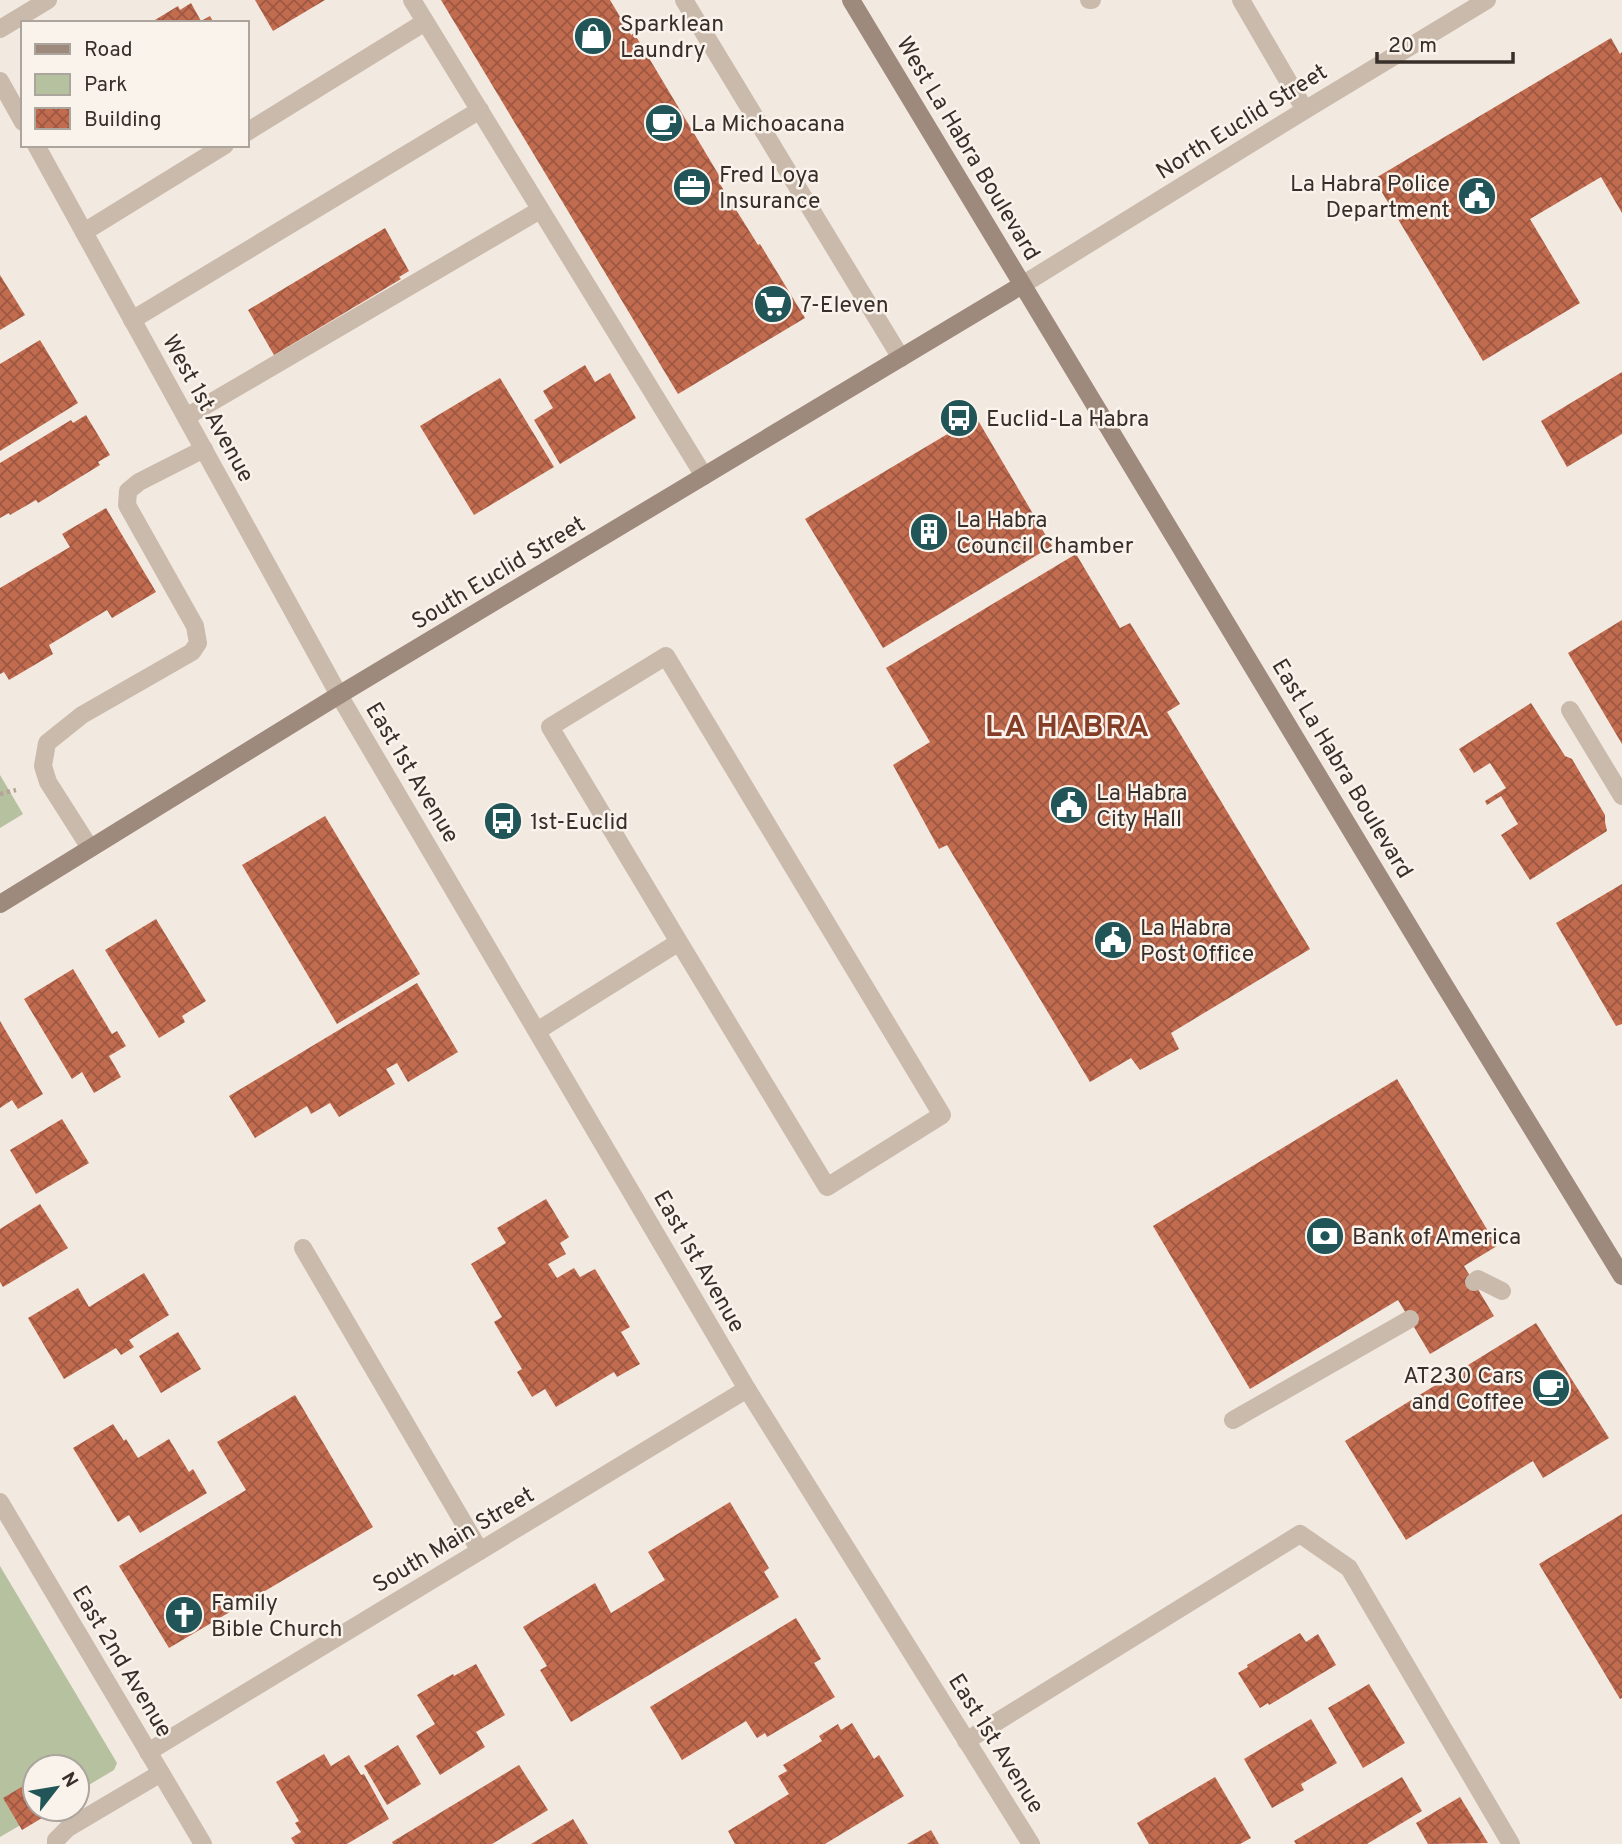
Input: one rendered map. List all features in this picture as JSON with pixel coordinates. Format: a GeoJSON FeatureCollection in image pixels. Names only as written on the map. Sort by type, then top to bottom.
{"type":"FeatureCollection","features":[{"type":"Feature","properties":{"kind":"main road","name":"West La Habra Boulevard"},"geometry":{"type":"LineString","coordinates":[[851,0],[1023,285]]}},
{"type":"Feature","properties":{"kind":"main road","name":"South Euclid Street"},"geometry":{"type":"LineString","coordinates":[[0,904],[339,695],[1023,285]]}},
{"type":"Feature","properties":{"kind":"main road","name":"East La Habra Boulevard"},"geometry":{"type":"LineString","coordinates":[[1023,285],[1622,1276]]}},
{"type":"Feature","properties":{"kind":"street"},"geometry":{"type":"LineString","coordinates":[[0,29],[48,0]]}},
{"type":"Feature","properties":{"kind":"street"},"geometry":{"type":"LineString","coordinates":[[411,0],[704,477]]}},
{"type":"Feature","properties":{"kind":"street"},"geometry":{"type":"LineString","coordinates":[[684,0],[901,358]]}},
{"type":"Feature","properties":{"kind":"street"},"geometry":{"type":"LineString","coordinates":[[1241,0],[1305,110]]}},
{"type":"Feature","properties":{"kind":"street","name":"North Euclid Street"},"geometry":{"type":"LineString","coordinates":[[1023,285],[1487,0]]}},
{"type":"Feature","properties":{"kind":"street"},"geometry":{"type":"LineString","coordinates":[[248,131],[425,22]]}},
{"type":"Feature","properties":{"kind":"street"},"geometry":{"type":"LineString","coordinates":[[0,81],[21,118]]}},
{"type":"Feature","properties":{"kind":"street"},"geometry":{"type":"LineString","coordinates":[[132,320],[480,110]]}},
{"type":"Feature","properties":{"kind":"street","name":"West 1st Avenue"},"geometry":{"type":"LineString","coordinates":[[37,147],[339,695]]}},
{"type":"Feature","properties":{"kind":"street"},"geometry":{"type":"LineString","coordinates":[[84,232],[222,147]]}},
{"type":"Feature","properties":{"kind":"street"},"geometry":{"type":"LineString","coordinates":[[186,417],[540,209]]}},
{"type":"Feature","properties":{"kind":"street"},"geometry":{"type":"LineString","coordinates":[[90,848],[48,782],[43,766],[47,743],[82,715],[192,652],[198,643],[195,626],[127,505],[128,491],[139,482],[204,449]]}},
{"type":"Feature","properties":{"kind":"street"},"geometry":{"type":"LineString","coordinates":[[666,656],[942,1115],[827,1187],[679,942],[550,727],[666,656]]}},
{"type":"Feature","properties":{"kind":"street","name":"East 1st Avenue"},"geometry":{"type":"LineString","coordinates":[[339,695],[747,1388],[1031,1844]]}},
{"type":"Feature","properties":{"kind":"street"},"geometry":{"type":"LineString","coordinates":[[1570,710],[1622,796]]}},
{"type":"Feature","properties":{"kind":"street"},"geometry":{"type":"LineString","coordinates":[[537,1031],[679,942]]}},
{"type":"Feature","properties":{"kind":"street"},"geometry":{"type":"LineString","coordinates":[[303,1248],[480,1551]]}},
{"type":"Feature","properties":{"kind":"street"},"geometry":{"type":"LineString","coordinates":[[1474,1282],[1478,1279],[1502,1291]]}},
{"type":"Feature","properties":{"kind":"street"},"geometry":{"type":"LineString","coordinates":[[1233,1420],[1410,1319]]}},
{"type":"Feature","properties":{"kind":"street","name":"South Main Street"},"geometry":{"type":"LineString","coordinates":[[148,1752],[747,1388]]}},
{"type":"Feature","properties":{"kind":"street","name":"East 2nd Avenue"},"geometry":{"type":"LineString","coordinates":[[0,1502],[204,1844]]}},
{"type":"Feature","properties":{"kind":"street"},"geometry":{"type":"LineString","coordinates":[[966,1741],[1300,1534],[1349,1568],[1511,1844]]}},
{"type":"Feature","properties":{"kind":"street"},"geometry":{"type":"LineString","coordinates":[[56,1844],[56,1840],[68,1828],[161,1773]]}},
{"type":"Feature","properties":{"kind":"green space"},"geometry":{"type":"Polygon","coordinates":[[[0,775],[23,814],[0,828],[0,775]]]}},
{"type":"Feature","properties":{"kind":"green space"},"geometry":{"type":"Polygon","coordinates":[[[0,1566],[117,1763],[114,1770],[91,1784],[91,1753],[21,1753],[21,1823],[24,1823],[0,1837],[0,1566]]]}},
{"type":"Feature","properties":{"kind":"building"},"geometry":{"type":"Polygon","coordinates":[[[255,0],[325,0],[273,31],[255,0]]]}},
{"type":"Feature","properties":{"kind":"building"},"geometry":{"type":"Polygon","coordinates":[[[441,0],[610,0],[631,35],[634,33],[723,182],[720,184],[805,318],[678,394],[441,0]]]}},
{"type":"Feature","properties":{"kind":"building"},"geometry":{"type":"Polygon","coordinates":[[[191,3],[201,21],[153,21],[178,6],[180,10],[191,3]]]}},
{"type":"Feature","properties":{"kind":"building","name":"La Habra Police Department"},"geometry":{"type":"Polygon","coordinates":[[[1611,38],[1620,54],[1622,52],[1622,213],[1601,177],[1530,219],[1580,303],[1483,361],[1374,179],[1611,38]]]}},
{"type":"Feature","properties":{"kind":"building"},"geometry":{"type":"Polygon","coordinates":[[[385,228],[409,271],[399,277],[401,279],[274,355],[248,310],[385,228]]]}},
{"type":"Feature","properties":{"kind":"building"},"geometry":{"type":"Polygon","coordinates":[[[0,275],[25,315],[0,330],[0,275]]]}},
{"type":"Feature","properties":{"kind":"building"},"geometry":{"type":"Polygon","coordinates":[[[40,340],[78,403],[0,451],[0,364],[40,340]]]}},
{"type":"Feature","properties":{"kind":"building"},"geometry":{"type":"Polygon","coordinates":[[[585,365],[595,382],[610,373],[636,418],[560,464],[534,420],[553,408],[543,391],[585,365]]]}},
{"type":"Feature","properties":{"kind":"building"},"geometry":{"type":"Polygon","coordinates":[[[1622,372],[1622,434],[1567,467],[1541,421],[1622,372]]]}},
{"type":"Feature","properties":{"kind":"building"},"geometry":{"type":"Polygon","coordinates":[[[500,378],[554,467],[474,515],[420,426],[500,378]]]}},
{"type":"Feature","properties":{"kind":"building"},"geometry":{"type":"Polygon","coordinates":[[[86,415],[110,455],[98,462],[100,465],[38,503],[36,500],[0,518],[0,463],[71,420],[73,423],[86,415]]]}},
{"type":"Feature","properties":{"kind":"building","name":"La Habra Council Chamber"},"geometry":{"type":"Polygon","coordinates":[[[976,417],[1052,546],[883,648],[805,519],[976,417]]]}},
{"type":"Feature","properties":{"kind":"building"},"geometry":{"type":"Polygon","coordinates":[[[106,508],[156,592],[112,618],[107,610],[49,645],[53,654],[9,680],[4,672],[0,674],[0,588],[70,547],[62,534],[106,508]]]}},
{"type":"Feature","properties":{"kind":"building","name":"La Habra City Hall"},"geometry":{"type":"Polygon","coordinates":[[[1076,554],[1120,628],[1130,623],[1180,704],[1167,712],[1310,949],[1171,1033],[1179,1049],[1140,1070],[1131,1058],[1090,1082],[947,845],[939,849],[893,765],[930,742],[886,668],[1076,554]]]}},
{"type":"Feature","properties":{"kind":"building"},"geometry":{"type":"Polygon","coordinates":[[[1622,620],[1622,744],[1568,653],[1622,620]]]}},
{"type":"Feature","properties":{"kind":"building"},"geometry":{"type":"Polygon","coordinates":[[[1531,703],[1565,756],[1572,759],[1605,815],[1607,831],[1530,880],[1501,835],[1518,824],[1501,796],[1487,805],[1485,801],[1506,788],[1490,763],[1474,773],[1459,749],[1531,703]]]}},
{"type":"Feature","properties":{"kind":"building"},"geometry":{"type":"Polygon","coordinates":[[[325,816],[420,974],[337,1024],[242,865],[325,816]]]}},
{"type":"Feature","properties":{"kind":"building"},"geometry":{"type":"Polygon","coordinates":[[[1622,884],[1622,1024],[1616,1026],[1556,923],[1622,884]]]}},
{"type":"Feature","properties":{"kind":"building"},"geometry":{"type":"Polygon","coordinates":[[[156,919],[206,1001],[182,1016],[185,1022],[159,1038],[105,950],[156,919]]]}},
{"type":"Feature","properties":{"kind":"building"},"geometry":{"type":"Polygon","coordinates":[[[73,969],[112,1034],[117,1031],[126,1046],[109,1056],[121,1077],[94,1093],[82,1072],[72,1079],[24,999],[73,969]]]}},
{"type":"Feature","properties":{"kind":"building"},"geometry":{"type":"Polygon","coordinates":[[[417,983],[458,1052],[408,1082],[397,1063],[386,1069],[395,1084],[339,1117],[330,1103],[311,1114],[307,1106],[255,1138],[229,1096],[417,983]]]}},
{"type":"Feature","properties":{"kind":"building"},"geometry":{"type":"Polygon","coordinates":[[[0,1021],[43,1094],[18,1109],[12,1100],[0,1108],[0,1021]]]}},
{"type":"Feature","properties":{"kind":"building","name":"Bank of America"},"geometry":{"type":"Polygon","coordinates":[[[1397,1079],[1497,1246],[1464,1266],[1494,1316],[1430,1354],[1398,1300],[1250,1389],[1153,1226],[1397,1079]]]}},
{"type":"Feature","properties":{"kind":"building"},"geometry":{"type":"Polygon","coordinates":[[[62,1119],[89,1163],[36,1194],[10,1150],[62,1119]]]}},
{"type":"Feature","properties":{"kind":"building"},"geometry":{"type":"Polygon","coordinates":[[[546,1199],[569,1237],[560,1243],[566,1254],[548,1264],[557,1278],[574,1268],[580,1277],[595,1269],[630,1327],[621,1332],[640,1364],[617,1377],[614,1372],[556,1407],[545,1389],[532,1397],[517,1372],[522,1369],[494,1322],[502,1317],[471,1264],[506,1243],[497,1228],[546,1199]]]}},
{"type":"Feature","properties":{"kind":"building"},"geometry":{"type":"Polygon","coordinates":[[[40,1204],[68,1248],[3,1287],[0,1282],[0,1229],[40,1204]]]}},
{"type":"Feature","properties":{"kind":"building"},"geometry":{"type":"Polygon","coordinates":[[[144,1273],[169,1315],[129,1340],[134,1347],[121,1355],[116,1348],[64,1379],[28,1318],[78,1288],[89,1307],[144,1273]]]}},
{"type":"Feature","properties":{"kind":"building"},"geometry":{"type":"Polygon","coordinates":[[[1536,1323],[1609,1438],[1543,1478],[1533,1461],[1406,1540],[1345,1441],[1536,1323]]]}},
{"type":"Feature","properties":{"kind":"building"},"geometry":{"type":"Polygon","coordinates":[[[178,1332],[201,1369],[161,1393],[139,1356],[178,1332]]]}},
{"type":"Feature","properties":{"kind":"building"},"geometry":{"type":"Polygon","coordinates":[[[295,1395],[373,1527],[169,1648],[119,1566],[246,1490],[217,1442],[295,1395]]]}},
{"type":"Feature","properties":{"kind":"building"},"geometry":{"type":"Polygon","coordinates":[[[113,1424],[138,1458],[169,1439],[189,1472],[193,1469],[207,1493],[140,1533],[129,1515],[118,1522],[73,1448],[113,1424]]]}},
{"type":"Feature","properties":{"kind":"building"},"geometry":{"type":"Polygon","coordinates":[[[730,1502],[769,1568],[764,1572],[779,1597],[571,1722],[540,1670],[547,1666],[523,1627],[595,1583],[611,1613],[665,1580],[648,1552],[730,1502]]]}},
{"type":"Feature","properties":{"kind":"building"},"geometry":{"type":"Polygon","coordinates":[[[1622,1514],[1622,1698],[1620,1699],[1539,1564],[1622,1514]]]}},
{"type":"Feature","properties":{"kind":"building"},"geometry":{"type":"Polygon","coordinates":[[[796,1618],[821,1659],[814,1663],[835,1697],[767,1737],[765,1733],[757,1738],[746,1721],[682,1760],[650,1707],[796,1618]]]}},
{"type":"Feature","properties":{"kind":"building"},"geometry":{"type":"Polygon","coordinates":[[[1300,1633],[1306,1642],[1318,1634],[1336,1665],[1260,1708],[1238,1673],[1300,1633]]]}},
{"type":"Feature","properties":{"kind":"building"},"geometry":{"type":"Polygon","coordinates":[[[476,1664],[505,1715],[476,1732],[485,1747],[440,1775],[416,1736],[435,1724],[417,1695],[476,1664]]]}},
{"type":"Feature","properties":{"kind":"building"},"geometry":{"type":"Polygon","coordinates":[[[1369,1684],[1405,1743],[1363,1768],[1328,1708],[1369,1684]]]}},
{"type":"Feature","properties":{"kind":"building"},"geometry":{"type":"Polygon","coordinates":[[[1311,1719],[1337,1763],[1301,1784],[1304,1790],[1272,1808],[1244,1759],[1311,1719]]]}},
{"type":"Feature","properties":{"kind":"building"},"geometry":{"type":"Polygon","coordinates":[[[852,1723],[874,1759],[879,1755],[904,1796],[825,1844],[735,1844],[728,1831],[789,1794],[778,1776],[787,1771],[783,1765],[822,1741],[819,1736],[838,1724],[841,1730],[852,1723]]]}},
{"type":"Feature","properties":{"kind":"building"},"geometry":{"type":"Polygon","coordinates":[[[398,1745],[421,1784],[387,1805],[364,1766],[398,1745]]]}},
{"type":"Feature","properties":{"kind":"building"},"geometry":{"type":"Polygon","coordinates":[[[324,1754],[331,1766],[349,1755],[361,1775],[364,1774],[389,1819],[347,1844],[295,1844],[291,1838],[301,1832],[295,1823],[299,1821],[276,1782],[324,1754]]]}},
{"type":"Feature","properties":{"kind":"building"},"geometry":{"type":"Polygon","coordinates":[[[519,1765],[548,1810],[492,1844],[393,1844],[392,1842],[519,1765]]]}},
{"type":"Feature","properties":{"kind":"building"},"geometry":{"type":"Polygon","coordinates":[[[1215,1777],[1251,1838],[1240,1844],[1149,1844],[1137,1823],[1215,1777]]]}},
{"type":"Feature","properties":{"kind":"building"},"geometry":{"type":"Polygon","coordinates":[[[1402,1777],[1422,1811],[1367,1844],[1296,1844],[1294,1841],[1402,1777]]]}},
{"type":"Feature","properties":{"kind":"building"},"geometry":{"type":"Polygon","coordinates":[[[21,1787],[21,1823],[34,1823],[22,1830],[3,1798],[21,1787]]]}},
{"type":"Feature","properties":{"kind":"building"},"geometry":{"type":"Polygon","coordinates":[[[1460,1797],[1488,1843],[1428,1844],[1416,1823],[1460,1797]]]}},
{"type":"Feature","properties":{"kind":"building"},"geometry":{"type":"Polygon","coordinates":[[[573,1819],[588,1844],[531,1844],[573,1819]]]}},
{"type":"Feature","properties":{"kind":"building"},"geometry":{"type":"Polygon","coordinates":[[[931,1830],[939,1844],[907,1844],[931,1830]]]}},
{"type":"Feature","properties":{"kind":"place","name":"Sparklean Laundry"},"geometry":{"type":"Point","coordinates":[593,36]}},
{"type":"Feature","properties":{"kind":"place","name":"La Michoacana"},"geometry":{"type":"Point","coordinates":[664,123]}},
{"type":"Feature","properties":{"kind":"place","name":"Fred Loya Insurance"},"geometry":{"type":"Point","coordinates":[692,187]}},
{"type":"Feature","properties":{"kind":"place","name":"La Habra Police Department"},"geometry":{"type":"Point","coordinates":[1477,196]}},
{"type":"Feature","properties":{"kind":"place","name":"7-Eleven"},"geometry":{"type":"Point","coordinates":[773,304]}},
{"type":"Feature","properties":{"kind":"place","name":"Euclid-La Habra"},"geometry":{"type":"Point","coordinates":[959,418]}},
{"type":"Feature","properties":{"kind":"place","name":"La Habra Council Chamber"},"geometry":{"type":"Point","coordinates":[929,532]}},
{"type":"Feature","properties":{"kind":"place","name":"La Habra City Hall"},"geometry":{"type":"Point","coordinates":[1069,805]}},
{"type":"Feature","properties":{"kind":"place","name":"1st-Euclid"},"geometry":{"type":"Point","coordinates":[503,821]}},
{"type":"Feature","properties":{"kind":"place","name":"La Habra Post Office"},"geometry":{"type":"Point","coordinates":[1113,940]}},
{"type":"Feature","properties":{"kind":"place","name":"Bank of America"},"geometry":{"type":"Point","coordinates":[1325,1236]}},
{"type":"Feature","properties":{"kind":"place","name":"AT230 Cars and Coffee"},"geometry":{"type":"Point","coordinates":[1551,1388]}},
{"type":"Feature","properties":{"kind":"place","name":"Family Bible Church"},"geometry":{"type":"Point","coordinates":[184,1615]}},
{"type":"Feature","properties":{"kind":"district","name":"LA HABRA"},"geometry":{"type":"Point","coordinates":[1068,726]}}]}
